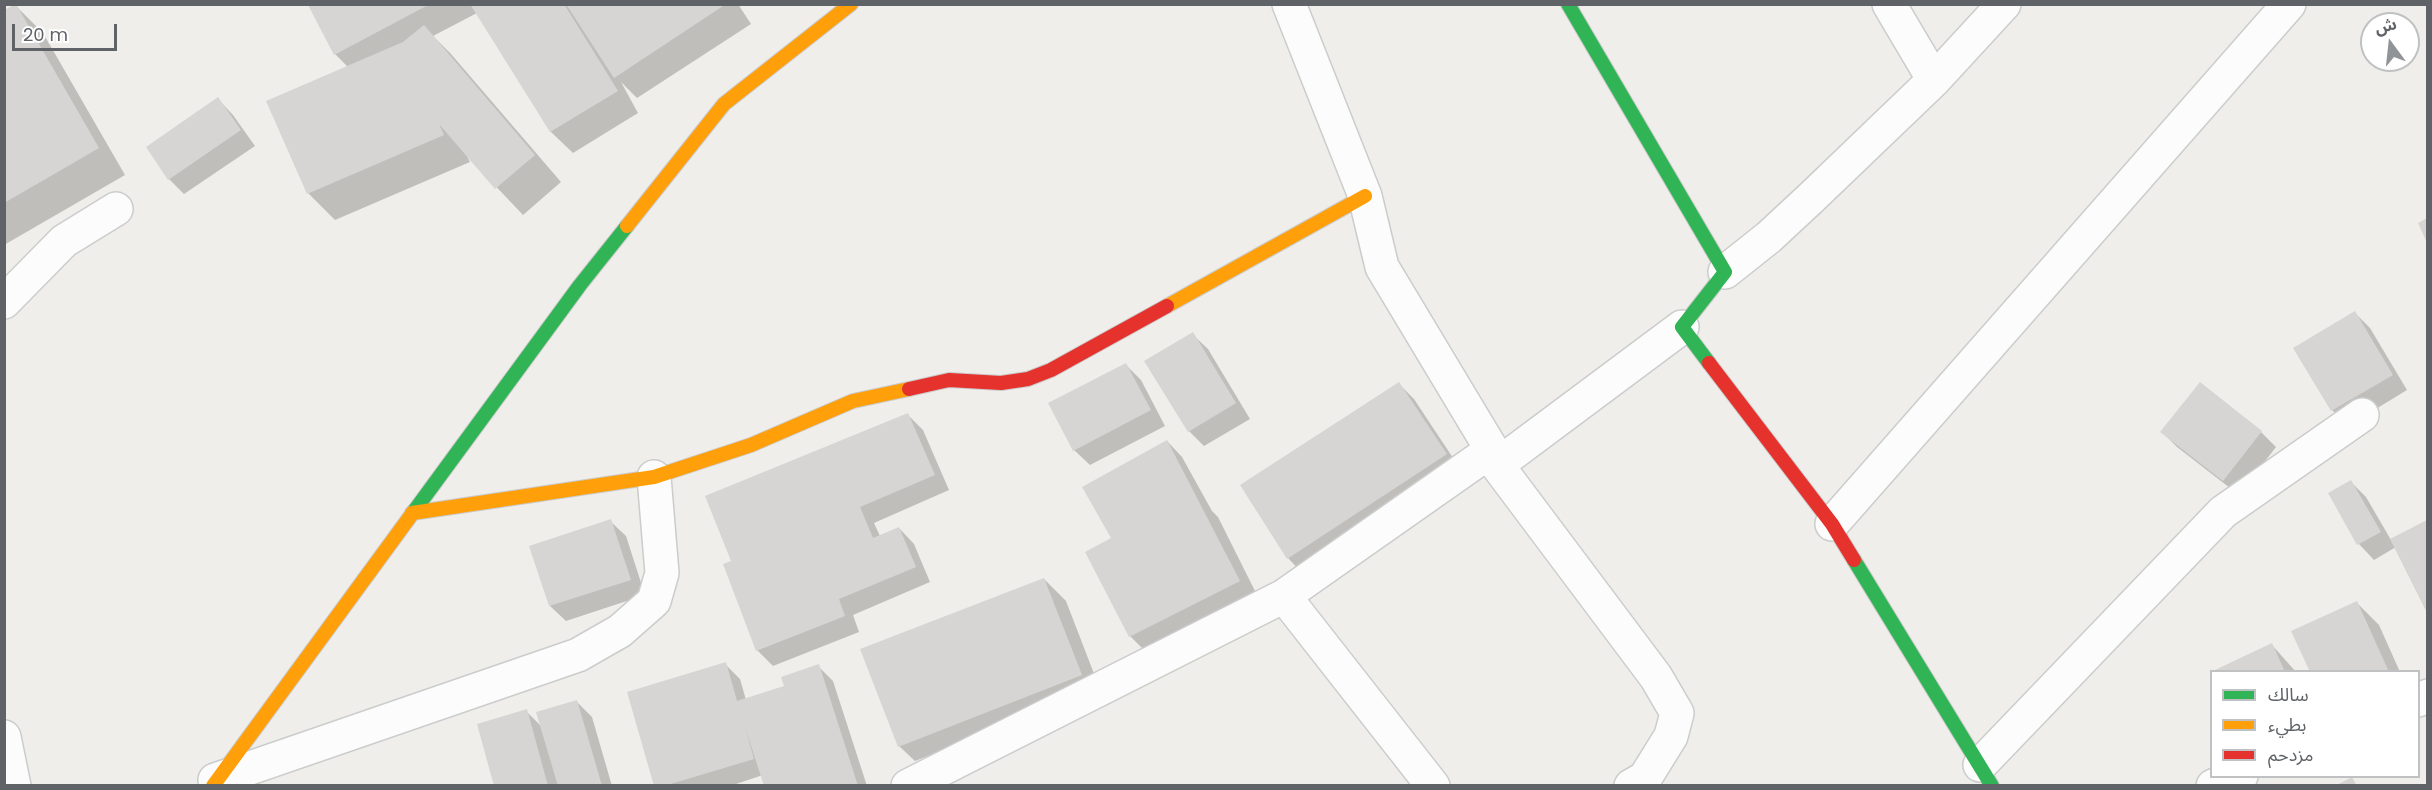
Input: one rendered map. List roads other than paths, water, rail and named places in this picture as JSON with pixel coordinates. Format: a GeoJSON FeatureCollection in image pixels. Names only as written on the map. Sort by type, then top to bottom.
{"type":"FeatureCollection","features":[{"type":"Feature","properties":{"kind":"street"},"geometry":{"type":"LineString","coordinates":[[214,783],[580,285],[724,104],[851,4]]}},
{"type":"Feature","properties":{"kind":"street"},"geometry":{"type":"LineString","coordinates":[[1289,4],[1365,196],[1382,267],[1494,458],[1656,677],[1677,713],[1671,736],[1642,783]]}},
{"type":"Feature","properties":{"kind":"street"},"geometry":{"type":"LineString","coordinates":[[1568,4],[1725,273]]}},
{"type":"Feature","properties":{"kind":"street"},"geometry":{"type":"LineString","coordinates":[[1889,4],[1934,80]]}},
{"type":"Feature","properties":{"kind":"street"},"geometry":{"type":"LineString","coordinates":[[908,786],[1284,596],[1494,458],[1682,327],[1725,273],[1770,237],[1934,80],[2004,4]]}},
{"type":"Feature","properties":{"kind":"street"},"geometry":{"type":"LineString","coordinates":[[1832,524],[2289,4]]}},
{"type":"Feature","properties":{"kind":"street"},"geometry":{"type":"LineString","coordinates":[[412,513],[654,477],[751,445],[853,401],[949,380],[1001,383],[1028,379],[1051,370],[1365,196]]}},
{"type":"Feature","properties":{"kind":"street"},"geometry":{"type":"LineString","coordinates":[[4,302],[64,241],[116,209]]}},
{"type":"Feature","properties":{"kind":"street"},"geometry":{"type":"LineString","coordinates":[[1682,327],[1832,524],[1986,775],[2223,512],[2362,415]]}},
{"type":"Feature","properties":{"kind":"street"},"geometry":{"type":"LineString","coordinates":[[214,783],[578,655],[620,631],[654,601],[662,573],[654,477]]}},
{"type":"Feature","properties":{"kind":"street"},"geometry":{"type":"LineString","coordinates":[[1284,596],[1433,786]]}},
{"type":"Feature","properties":{"kind":"street"},"geometry":{"type":"LineString","coordinates":[[4,737],[14,786]]}},
{"type":"Feature","properties":{"kind":"street"},"geometry":{"type":"LineString","coordinates":[[2213,786],[2238,778]]}}]}
